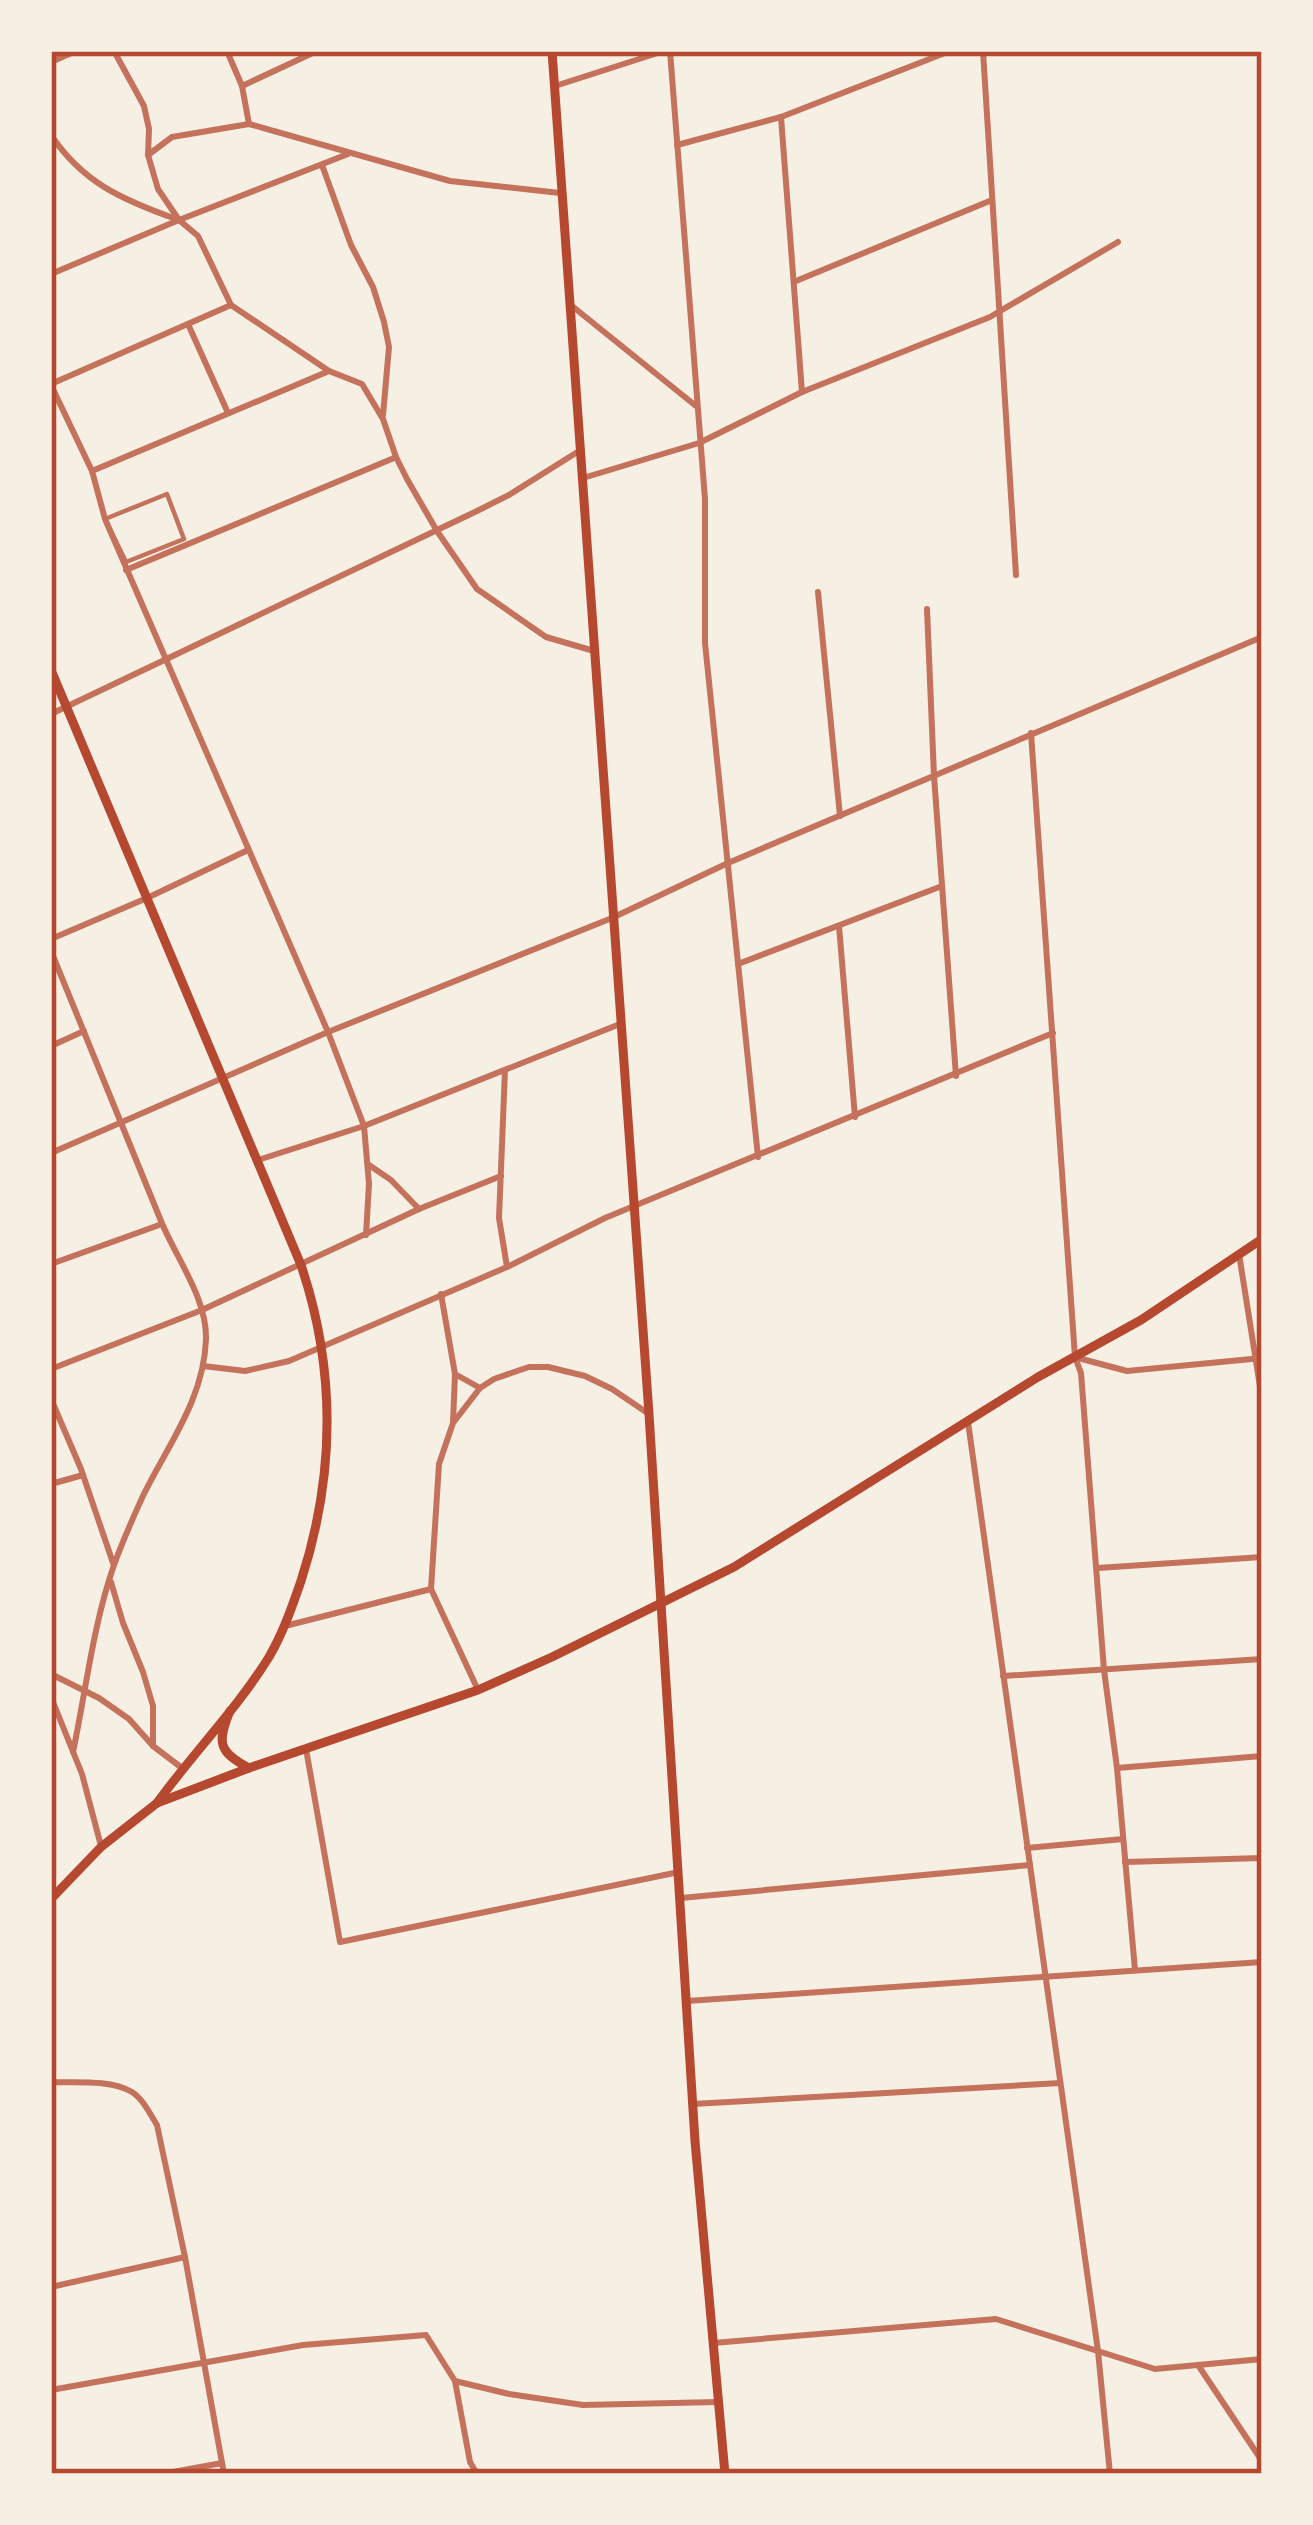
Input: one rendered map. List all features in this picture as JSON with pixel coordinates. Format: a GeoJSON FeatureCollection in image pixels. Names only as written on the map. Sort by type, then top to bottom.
{"type":"FeatureCollection","features":[{"type":"Feature","properties":{"kind":"main road"},"geometry":{"type":"LineString","coordinates":[[552,51],[693,2104],[725,2474]]}},
{"type":"Feature","properties":{"kind":"main road"},"geometry":{"type":"LineString","coordinates":[[51,670],[301,1265],[322,1347],[328,1446],[313,1539],[285,1626],[259,1672],[157,1803],[101,1847],[51,1899]]}},
{"type":"Feature","properties":{"kind":"main road"},"geometry":{"type":"LineString","coordinates":[[157,1803],[478,1690],[734,1567],[1153,1312],[1262,1239]]}},
{"type":"Feature","properties":{"kind":"main road"},"geometry":{"type":"LineString","coordinates":[[230,1711],[222,1744],[225,1753],[249,1768]]}},
{"type":"Feature","properties":{"kind":"street"},"geometry":{"type":"LineString","coordinates":[[51,62],[76,51]]}},
{"type":"Feature","properties":{"kind":"street"},"geometry":{"type":"LineString","coordinates":[[114,51],[144,106],[148,155],[158,189],[179,220],[197,236],[231,305],[329,371],[362,384],[437,531],[477,589],[546,637],[594,651]]}},
{"type":"Feature","properties":{"kind":"street"},"geometry":{"type":"LineString","coordinates":[[227,51],[242,86],[249,124]]}},
{"type":"Feature","properties":{"kind":"street"},"geometry":{"type":"LineString","coordinates":[[242,86],[317,51]]}},
{"type":"Feature","properties":{"kind":"street"},"geometry":{"type":"LineString","coordinates":[[555,86],[667,51],[705,499],[704,643],[758,1157]]}},
{"type":"Feature","properties":{"kind":"street"},"geometry":{"type":"LineString","coordinates":[[677,145],[781,117],[950,51]]}},
{"type":"Feature","properties":{"kind":"street"},"geometry":{"type":"LineString","coordinates":[[983,51],[1016,574]]}},
{"type":"Feature","properties":{"kind":"street"},"geometry":{"type":"LineString","coordinates":[[781,117],[802,392]]}},
{"type":"Feature","properties":{"kind":"street"},"geometry":{"type":"LineString","coordinates":[[148,155],[172,137],[249,124],[450,181],[562,193]]}},
{"type":"Feature","properties":{"kind":"street"},"geometry":{"type":"LineString","coordinates":[[51,135],[85,173],[120,198],[179,220]]}},
{"type":"Feature","properties":{"kind":"street"},"geometry":{"type":"LineString","coordinates":[[51,274],[348,154]]}},
{"type":"Feature","properties":{"kind":"street"},"geometry":{"type":"LineString","coordinates":[[322,164],[384,322],[389,347],[383,418]]}},
{"type":"Feature","properties":{"kind":"street"},"geometry":{"type":"LineString","coordinates":[[795,282],[992,200]]}},
{"type":"Feature","properties":{"kind":"street"},"geometry":{"type":"LineString","coordinates":[[583,478],[699,443],[802,392],[999,312],[1118,242]]}},
{"type":"Feature","properties":{"kind":"street"},"geometry":{"type":"LineString","coordinates":[[569,303],[696,406]]}},
{"type":"Feature","properties":{"kind":"street"},"geometry":{"type":"LineString","coordinates":[[231,305],[51,384],[92,471],[126,570],[328,1032],[364,1126],[369,1165],[366,1235]]}},
{"type":"Feature","properties":{"kind":"street"},"geometry":{"type":"LineString","coordinates":[[188,324],[228,413]]}},
{"type":"Feature","properties":{"kind":"street"},"geometry":{"type":"LineString","coordinates":[[92,471],[329,371]]}},
{"type":"Feature","properties":{"kind":"street"},"geometry":{"type":"LineString","coordinates":[[51,714],[437,531],[509,495],[581,450]]}},
{"type":"Feature","properties":{"kind":"street"},"geometry":{"type":"LineString","coordinates":[[126,570],[396,457]]}},
{"type":"Feature","properties":{"kind":"street"},"geometry":{"type":"LineString","coordinates":[[167,494],[184,539],[126,562],[105,519],[167,494]]}},
{"type":"Feature","properties":{"kind":"street"},"geometry":{"type":"LineString","coordinates":[[818,592],[840,816]]}},
{"type":"Feature","properties":{"kind":"street"},"geometry":{"type":"LineString","coordinates":[[927,609],[956,1076]]}},
{"type":"Feature","properties":{"kind":"street"},"geometry":{"type":"LineString","coordinates":[[51,1153],[222,1076],[612,918],[728,863],[1262,637]]}},
{"type":"Feature","properties":{"kind":"street"},"geometry":{"type":"LineString","coordinates":[[1030,733],[1075,1357],[1081,1373],[1104,1670],[1135,1970]]}},
{"type":"Feature","properties":{"kind":"street"},"geometry":{"type":"LineString","coordinates":[[51,939],[248,850]]}},
{"type":"Feature","properties":{"kind":"street"},"geometry":{"type":"LineString","coordinates":[[738,964],[942,886]]}},
{"type":"Feature","properties":{"kind":"street"},"geometry":{"type":"LineString","coordinates":[[839,926],[855,1117]]}},
{"type":"Feature","properties":{"kind":"street"},"geometry":{"type":"LineString","coordinates":[[51,951],[202,1310],[206,1338],[203,1366],[182,1427],[143,1497],[114,1566],[99,1615],[73,1752]]}},
{"type":"Feature","properties":{"kind":"street"},"geometry":{"type":"LineString","coordinates":[[257,1160],[364,1126],[620,1024]]}},
{"type":"Feature","properties":{"kind":"street"},"geometry":{"type":"LineString","coordinates":[[51,1046],[84,1031]]}},
{"type":"Feature","properties":{"kind":"street"},"geometry":{"type":"LineString","coordinates":[[203,1366],[261,1370],[322,1347],[507,1268],[565,1236],[1053,1033]]}},
{"type":"Feature","properties":{"kind":"street"},"geometry":{"type":"LineString","coordinates":[[505,1070],[499,1218],[507,1268]]}},
{"type":"Feature","properties":{"kind":"street"},"geometry":{"type":"LineString","coordinates":[[369,1165],[419,1209]]}},
{"type":"Feature","properties":{"kind":"street"},"geometry":{"type":"LineString","coordinates":[[51,1369],[202,1310],[501,1176]]}},
{"type":"Feature","properties":{"kind":"street"},"geometry":{"type":"LineString","coordinates":[[51,1264],[162,1224]]}},
{"type":"Feature","properties":{"kind":"street"},"geometry":{"type":"LineString","coordinates":[[1240,1254],[1262,1400]]}},
{"type":"Feature","properties":{"kind":"street"},"geometry":{"type":"LineString","coordinates":[[441,1294],[455,1374],[453,1423],[439,1464],[431,1589],[478,1690]]}},
{"type":"Feature","properties":{"kind":"street"},"geometry":{"type":"LineString","coordinates":[[1075,1357],[1126,1371],[1259,1358]]}},
{"type":"Feature","properties":{"kind":"street"},"geometry":{"type":"LineString","coordinates":[[453,1423],[480,1388],[514,1371],[548,1366],[612,1388],[649,1414]]}},
{"type":"Feature","properties":{"kind":"street"},"geometry":{"type":"LineString","coordinates":[[455,1374],[480,1388]]}},
{"type":"Feature","properties":{"kind":"street"},"geometry":{"type":"LineString","coordinates":[[51,1399],[114,1566]]}},
{"type":"Feature","properties":{"kind":"street"},"geometry":{"type":"LineString","coordinates":[[968,1422],[1098,2351],[1110,2474]]}},
{"type":"Feature","properties":{"kind":"street"},"geometry":{"type":"LineString","coordinates":[[51,1484],[83,1475]]}},
{"type":"Feature","properties":{"kind":"street"},"geometry":{"type":"LineString","coordinates":[[1096,1568],[1262,1557]]}},
{"type":"Feature","properties":{"kind":"street"},"geometry":{"type":"LineString","coordinates":[[110,1579],[153,1706],[153,1745]]}},
{"type":"Feature","properties":{"kind":"street"},"geometry":{"type":"LineString","coordinates":[[285,1626],[431,1589]]}},
{"type":"Feature","properties":{"kind":"street"},"geometry":{"type":"LineString","coordinates":[[1004,1676],[1262,1659]]}},
{"type":"Feature","properties":{"kind":"street"},"geometry":{"type":"LineString","coordinates":[[51,1674],[129,1719],[182,1768]]}},
{"type":"Feature","properties":{"kind":"street"},"geometry":{"type":"LineString","coordinates":[[51,1696],[82,1774],[101,1847]]}},
{"type":"Feature","properties":{"kind":"street"},"geometry":{"type":"LineString","coordinates":[[306,1749],[340,1942],[680,1872]]}},
{"type":"Feature","properties":{"kind":"street"},"geometry":{"type":"LineString","coordinates":[[1117,1768],[1262,1756]]}},
{"type":"Feature","properties":{"kind":"street"},"geometry":{"type":"LineString","coordinates":[[1028,1848],[1123,1839]]}},
{"type":"Feature","properties":{"kind":"street"},"geometry":{"type":"LineString","coordinates":[[1125,1862],[1262,1858]]}},
{"type":"Feature","properties":{"kind":"street"},"geometry":{"type":"LineString","coordinates":[[681,1898],[1030,1864]]}},
{"type":"Feature","properties":{"kind":"street"},"geometry":{"type":"LineString","coordinates":[[687,2001],[1262,1962]]}},
{"type":"Feature","properties":{"kind":"street"},"geometry":{"type":"LineString","coordinates":[[51,2082],[98,2083],[131,2092],[157,2125],[224,2474]]}},
{"type":"Feature","properties":{"kind":"street"},"geometry":{"type":"LineString","coordinates":[[693,2104],[1060,2083]]}},
{"type":"Feature","properties":{"kind":"street"},"geometry":{"type":"LineString","coordinates":[[51,2288],[185,2257]]}},
{"type":"Feature","properties":{"kind":"street"},"geometry":{"type":"LineString","coordinates":[[713,2343],[996,2319],[1155,2368],[1262,2359]]}},
{"type":"Feature","properties":{"kind":"street"},"geometry":{"type":"LineString","coordinates":[[51,2390],[303,2345],[426,2335],[455,2381],[470,2462],[477,2474]]}},
{"type":"Feature","properties":{"kind":"street"},"geometry":{"type":"LineString","coordinates":[[1198,2365],[1262,2461]]}},
{"type":"Feature","properties":{"kind":"street"},"geometry":{"type":"LineString","coordinates":[[455,2381],[583,2404],[718,2402]]}},
{"type":"Feature","properties":{"kind":"street"},"geometry":{"type":"LineString","coordinates":[[162,2474],[222,2463]]}}]}
